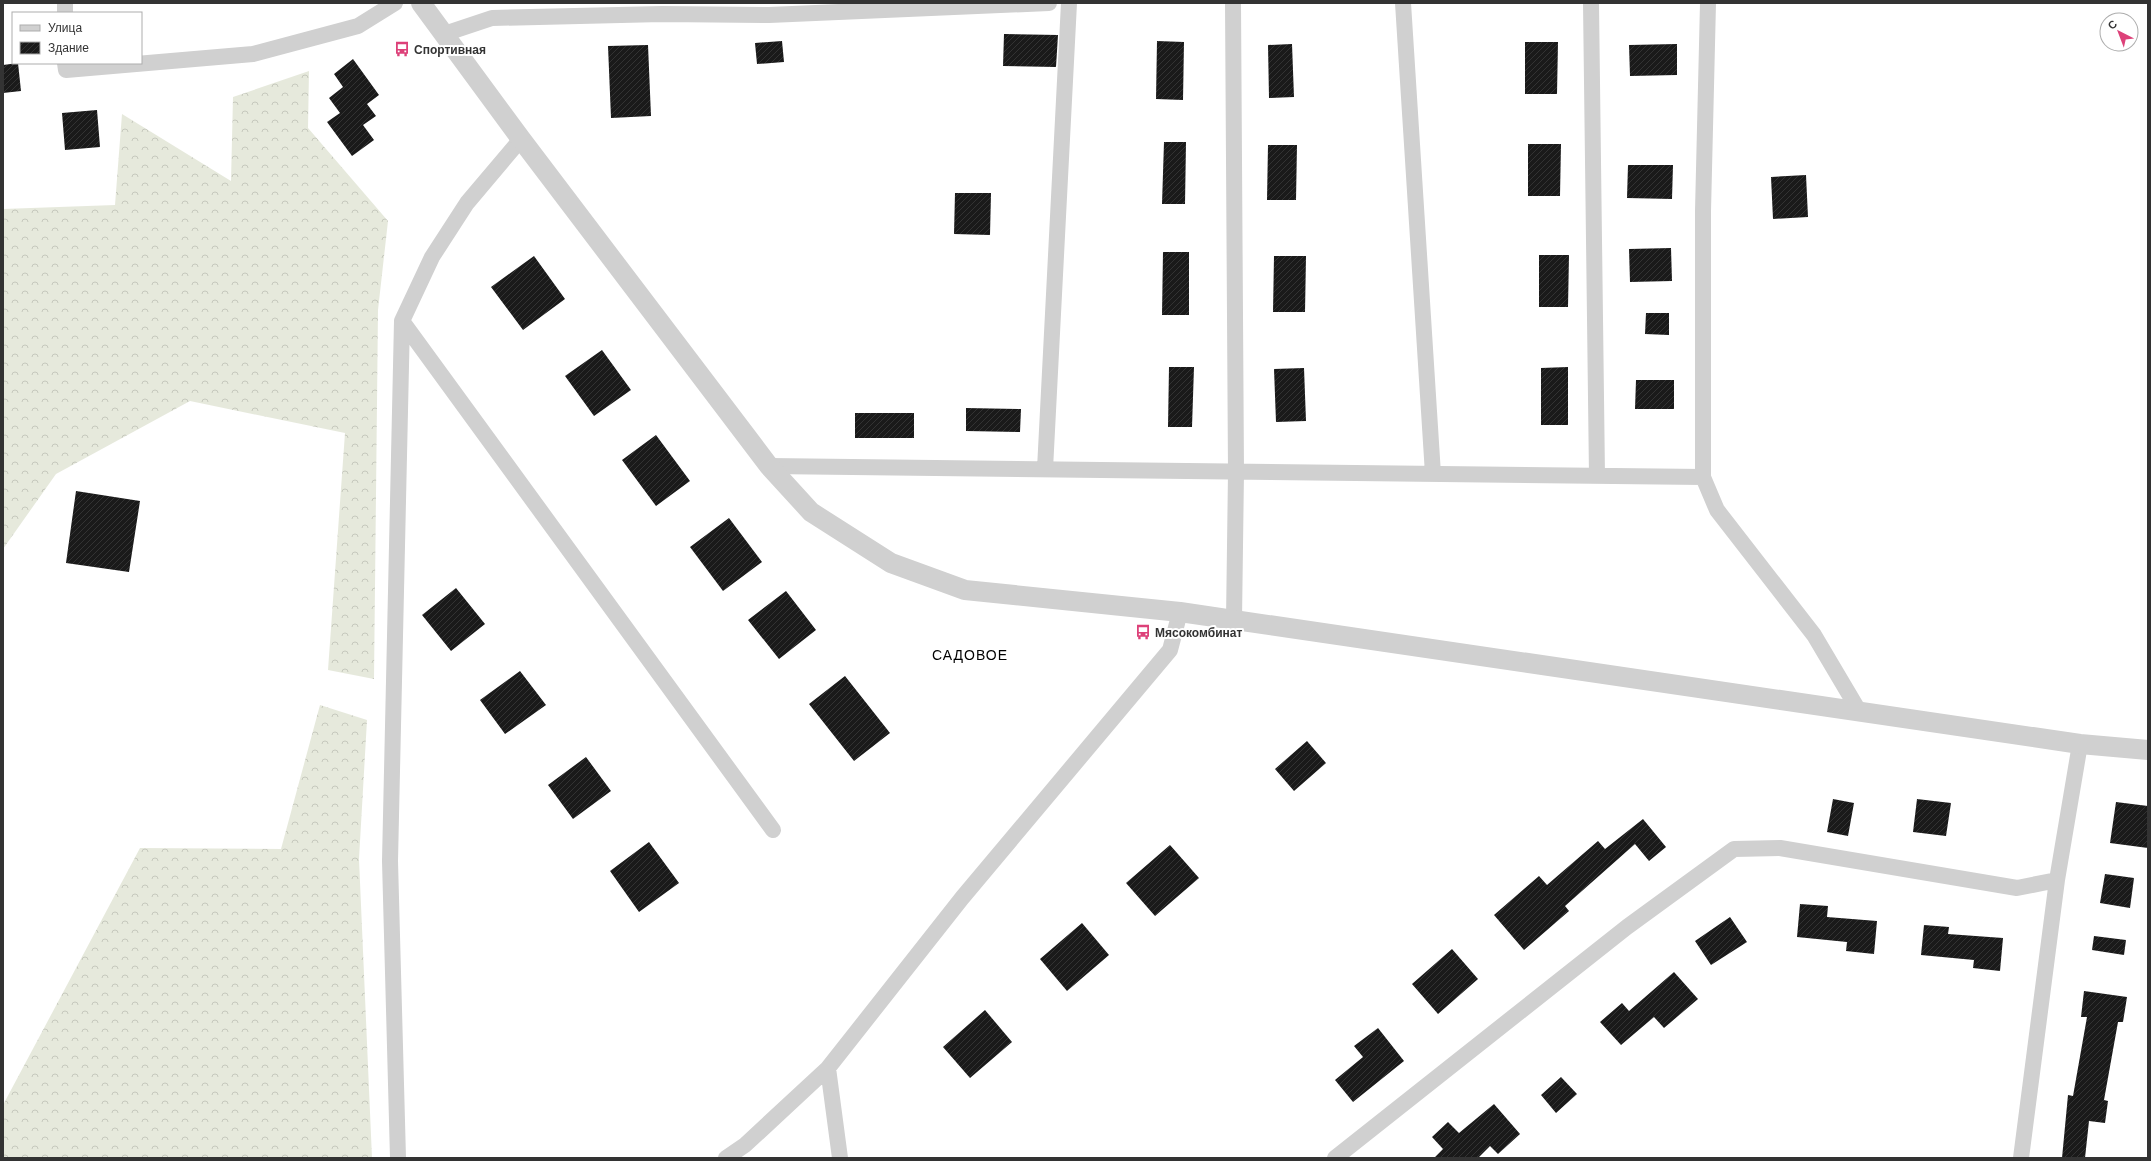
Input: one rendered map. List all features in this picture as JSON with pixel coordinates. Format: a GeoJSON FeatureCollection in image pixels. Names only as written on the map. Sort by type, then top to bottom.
{"type":"FeatureCollection","features":[{"type":"Feature","properties":{"kind":"street"},"geometry":{"type":"LineString","coordinates":[[142,63],[253,54],[358,26],[395,3]]}},
{"type":"Feature","properties":{"kind":"street"},"geometry":{"type":"LineString","coordinates":[[421,3],[521,139],[769,466],[811,512],[891,563],[966,590],[1180,612],[2080,744],[2148,750]]}},
{"type":"Feature","properties":{"kind":"street"},"geometry":{"type":"LineString","coordinates":[[444,34],[492,18],[694,9],[769,15],[1049,3]]}},
{"type":"Feature","properties":{"kind":"street"},"geometry":{"type":"LineString","coordinates":[[1044,469],[1069,3]]}},
{"type":"Feature","properties":{"kind":"street"},"geometry":{"type":"LineString","coordinates":[[1233,3],[1236,472],[1234,620]]}},
{"type":"Feature","properties":{"kind":"street"},"geometry":{"type":"LineString","coordinates":[[1403,3],[1432,474]]}},
{"type":"Feature","properties":{"kind":"street"},"geometry":{"type":"LineString","coordinates":[[1591,3],[1597,476]]}},
{"type":"Feature","properties":{"kind":"street"},"geometry":{"type":"LineString","coordinates":[[1708,3],[1704,211],[1702,477],[1717,510],[1814,635],[1859,711]]}},
{"type":"Feature","properties":{"kind":"street"},"geometry":{"type":"LineString","coordinates":[[65,64],[66,70],[136,64]]}},
{"type":"Feature","properties":{"kind":"street"},"geometry":{"type":"LineString","coordinates":[[398,1158],[390,861],[402,321],[432,257],[467,203],[521,139]]}},
{"type":"Feature","properties":{"kind":"street"},"geometry":{"type":"LineString","coordinates":[[402,321],[773,830]]}},
{"type":"Feature","properties":{"kind":"street"},"geometry":{"type":"LineString","coordinates":[[769,466],[1702,477]]}},
{"type":"Feature","properties":{"kind":"street"},"geometry":{"type":"LineString","coordinates":[[726,1158],[744,1145],[828,1068],[962,898],[1170,650],[1180,612]]}},
{"type":"Feature","properties":{"kind":"street"},"geometry":{"type":"LineString","coordinates":[[2021,1158],[2057,880],[2080,744]]}},
{"type":"Feature","properties":{"kind":"street"},"geometry":{"type":"LineString","coordinates":[[1336,1158],[1621,932],[1734,849],[1780,848],[2017,888],[2057,880]]}},
{"type":"Feature","properties":{"kind":"street"},"geometry":{"type":"LineString","coordinates":[[828,1068],[840,1158]]}},
{"type":"Feature","properties":{"kind":"green space"},"geometry":{"type":"Polygon","coordinates":[[[309,71],[308,128],[388,221],[378,310],[374,679],[328,670],[345,433],[190,401],[56,474],[3,549],[3,209],[115,205],[122,114],[231,181],[233,97],[309,71]]]}},
{"type":"Feature","properties":{"kind":"green space"},"geometry":{"type":"Polygon","coordinates":[[[320,705],[367,720],[359,859],[372,1158],[3,1158],[3,1105],[140,848],[281,849],[320,705]]]}},
{"type":"Feature","properties":{"kind":"building"},"geometry":{"type":"Polygon","coordinates":[[[1004,34],[1058,35],[1056,67],[1003,66],[1004,34]]]}},
{"type":"Feature","properties":{"kind":"building"},"geometry":{"type":"Polygon","coordinates":[[[782,41],[784,62],[757,64],[755,43],[782,41]]]}},
{"type":"Feature","properties":{"kind":"building"},"geometry":{"type":"Polygon","coordinates":[[[1157,41],[1184,42],[1183,100],[1156,99],[1157,41]]]}},
{"type":"Feature","properties":{"kind":"building"},"geometry":{"type":"Polygon","coordinates":[[[1525,42],[1558,42],[1557,94],[1525,94],[1525,42]]]}},
{"type":"Feature","properties":{"kind":"building"},"geometry":{"type":"Polygon","coordinates":[[[1292,44],[1294,97],[1269,98],[1268,45],[1292,44]]]}},
{"type":"Feature","properties":{"kind":"building"},"geometry":{"type":"Polygon","coordinates":[[[1677,44],[1677,75],[1630,76],[1629,45],[1677,44]]]}},
{"type":"Feature","properties":{"kind":"building"},"geometry":{"type":"Polygon","coordinates":[[[648,45],[651,116],[611,118],[608,46],[648,45]]]}},
{"type":"Feature","properties":{"kind":"building"},"geometry":{"type":"Polygon","coordinates":[[[353,59],[379,95],[367,104],[376,116],[363,125],[374,140],[352,156],[327,122],[340,113],[329,98],[343,87],[334,74],[353,59]]]}},
{"type":"Feature","properties":{"kind":"building"},"geometry":{"type":"Polygon","coordinates":[[[18,64],[21,91],[3,93],[3,65],[18,64]]]}},
{"type":"Feature","properties":{"kind":"building"},"geometry":{"type":"Polygon","coordinates":[[[97,110],[100,147],[65,150],[62,113],[97,110]]]}},
{"type":"Feature","properties":{"kind":"building"},"geometry":{"type":"Polygon","coordinates":[[[1164,142],[1186,142],[1185,204],[1162,204],[1164,142]]]}},
{"type":"Feature","properties":{"kind":"building"},"geometry":{"type":"Polygon","coordinates":[[[1528,144],[1561,144],[1560,196],[1528,196],[1528,144]]]}},
{"type":"Feature","properties":{"kind":"building"},"geometry":{"type":"Polygon","coordinates":[[[1268,145],[1297,145],[1296,200],[1267,200],[1268,145]]]}},
{"type":"Feature","properties":{"kind":"building"},"geometry":{"type":"Polygon","coordinates":[[[1628,165],[1673,165],[1672,199],[1627,198],[1628,165]]]}},
{"type":"Feature","properties":{"kind":"building"},"geometry":{"type":"Polygon","coordinates":[[[1806,175],[1808,217],[1773,219],[1771,177],[1806,175]]]}},
{"type":"Feature","properties":{"kind":"building"},"geometry":{"type":"Polygon","coordinates":[[[955,193],[991,193],[990,235],[954,234],[955,193]]]}},
{"type":"Feature","properties":{"kind":"building"},"geometry":{"type":"Polygon","coordinates":[[[1671,248],[1672,281],[1630,282],[1629,249],[1671,248]]]}},
{"type":"Feature","properties":{"kind":"building"},"geometry":{"type":"Polygon","coordinates":[[[1163,252],[1189,252],[1189,315],[1162,315],[1163,252]]]}},
{"type":"Feature","properties":{"kind":"building"},"geometry":{"type":"Polygon","coordinates":[[[1539,255],[1569,255],[1568,307],[1539,307],[1539,255]]]}},
{"type":"Feature","properties":{"kind":"building"},"geometry":{"type":"Polygon","coordinates":[[[534,256],[565,299],[523,330],[491,287],[534,256]]]}},
{"type":"Feature","properties":{"kind":"building"},"geometry":{"type":"Polygon","coordinates":[[[1274,256],[1306,256],[1305,312],[1273,312],[1274,256]]]}},
{"type":"Feature","properties":{"kind":"building"},"geometry":{"type":"Polygon","coordinates":[[[1646,313],[1669,313],[1669,335],[1645,334],[1646,313]]]}},
{"type":"Feature","properties":{"kind":"building"},"geometry":{"type":"Polygon","coordinates":[[[602,350],[631,390],[594,416],[565,376],[602,350]]]}},
{"type":"Feature","properties":{"kind":"building"},"geometry":{"type":"Polygon","coordinates":[[[1169,367],[1194,367],[1192,427],[1168,427],[1169,367]]]}},
{"type":"Feature","properties":{"kind":"building"},"geometry":{"type":"Polygon","coordinates":[[[1568,367],[1568,425],[1541,425],[1541,368],[1568,367]]]}},
{"type":"Feature","properties":{"kind":"building"},"geometry":{"type":"Polygon","coordinates":[[[1304,368],[1306,421],[1276,422],[1274,369],[1304,368]]]}},
{"type":"Feature","properties":{"kind":"building"},"geometry":{"type":"Polygon","coordinates":[[[1636,380],[1674,380],[1674,409],[1635,409],[1636,380]]]}},
{"type":"Feature","properties":{"kind":"building"},"geometry":{"type":"Polygon","coordinates":[[[966,408],[1021,409],[1020,432],[966,431],[966,408]]]}},
{"type":"Feature","properties":{"kind":"building"},"geometry":{"type":"Polygon","coordinates":[[[855,413],[914,413],[914,438],[855,438],[855,413]]]}},
{"type":"Feature","properties":{"kind":"building"},"geometry":{"type":"Polygon","coordinates":[[[656,435],[690,481],[656,506],[622,460],[656,435]]]}},
{"type":"Feature","properties":{"kind":"building"},"geometry":{"type":"Polygon","coordinates":[[[76,491],[140,501],[129,572],[66,563],[76,491]]]}},
{"type":"Feature","properties":{"kind":"building"},"geometry":{"type":"Polygon","coordinates":[[[729,518],[762,562],[723,591],[690,547],[729,518]]]}},
{"type":"Feature","properties":{"kind":"building"},"geometry":{"type":"Polygon","coordinates":[[[456,588],[485,624],[451,651],[422,615],[456,588]]]}},
{"type":"Feature","properties":{"kind":"building"},"geometry":{"type":"Polygon","coordinates":[[[786,591],[816,630],[779,659],[748,620],[786,591]]]}},
{"type":"Feature","properties":{"kind":"building"},"geometry":{"type":"Polygon","coordinates":[[[520,671],[546,705],[505,734],[480,700],[520,671]]]}},
{"type":"Feature","properties":{"kind":"building"},"geometry":{"type":"Polygon","coordinates":[[[845,676],[890,733],[854,761],[809,704],[845,676]]]}},
{"type":"Feature","properties":{"kind":"building"},"geometry":{"type":"Polygon","coordinates":[[[1307,741],[1326,763],[1294,791],[1275,769],[1307,741]]]}},
{"type":"Feature","properties":{"kind":"building"},"geometry":{"type":"Polygon","coordinates":[[[586,757],[611,791],[573,819],[548,785],[586,757]]]}},
{"type":"Feature","properties":{"kind":"building"},"geometry":{"type":"Polygon","coordinates":[[[1833,799],[1854,803],[1848,836],[1827,832],[1833,799]]]}},
{"type":"Feature","properties":{"kind":"building"},"geometry":{"type":"Polygon","coordinates":[[[1917,799],[1951,803],[1946,836],[1913,832],[1917,799]]]}},
{"type":"Feature","properties":{"kind":"building"},"geometry":{"type":"Polygon","coordinates":[[[2116,802],[2148,806],[2148,848],[2110,843],[2116,802]]]}},
{"type":"Feature","properties":{"kind":"building"},"geometry":{"type":"Polygon","coordinates":[[[1643,819],[1666,847],[1649,861],[1635,844],[1565,906],[1569,911],[1524,950],[1494,915],[1539,876],[1547,885],[1598,841],[1605,849],[1643,819]]]}},
{"type":"Feature","properties":{"kind":"building"},"geometry":{"type":"Polygon","coordinates":[[[649,842],[679,883],[639,912],[610,871],[649,842]]]}},
{"type":"Feature","properties":{"kind":"building"},"geometry":{"type":"Polygon","coordinates":[[[1170,845],[1199,878],[1155,916],[1126,883],[1170,845]]]}},
{"type":"Feature","properties":{"kind":"building"},"geometry":{"type":"Polygon","coordinates":[[[2105,874],[2134,878],[2130,908],[2100,903],[2105,874]]]}},
{"type":"Feature","properties":{"kind":"building"},"geometry":{"type":"Polygon","coordinates":[[[1800,904],[1828,906],[1827,917],[1877,921],[1874,954],[1846,951],[1847,942],[1797,937],[1800,904]]]}},
{"type":"Feature","properties":{"kind":"building"},"geometry":{"type":"Polygon","coordinates":[[[1730,917],[1747,942],[1711,965],[1695,941],[1730,917]]]}},
{"type":"Feature","properties":{"kind":"building"},"geometry":{"type":"Polygon","coordinates":[[[1082,923],[1109,955],[1067,991],[1040,959],[1082,923]]]}},
{"type":"Feature","properties":{"kind":"building"},"geometry":{"type":"Polygon","coordinates":[[[1924,925],[1949,927],[1948,934],[2003,938],[2000,971],[1973,968],[1974,960],[1921,955],[1924,925]]]}},
{"type":"Feature","properties":{"kind":"building"},"geometry":{"type":"Polygon","coordinates":[[[2094,936],[2126,940],[2124,955],[2092,950],[2094,936]]]}},
{"type":"Feature","properties":{"kind":"building"},"geometry":{"type":"Polygon","coordinates":[[[1452,949],[1478,979],[1438,1014],[1412,984],[1452,949]]]}},
{"type":"Feature","properties":{"kind":"building"},"geometry":{"type":"Polygon","coordinates":[[[1674,972],[1698,999],[1664,1028],[1654,1017],[1621,1045],[1600,1022],[1622,1003],[1629,1011],[1674,972]]]}},
{"type":"Feature","properties":{"kind":"building"},"geometry":{"type":"Polygon","coordinates":[[[2084,991],[2127,997],[2123,1022],[2118,1022],[2104,1100],[2108,1101],[2105,1123],[2089,1121],[2085,1158],[2062,1158],[2068,1095],[2073,1096],[2087,1017],[2081,1017],[2084,991]]]}},
{"type":"Feature","properties":{"kind":"building"},"geometry":{"type":"Polygon","coordinates":[[[985,1010],[1012,1042],[970,1078],[943,1047],[985,1010]]]}},
{"type":"Feature","properties":{"kind":"building"},"geometry":{"type":"Polygon","coordinates":[[[1378,1028],[1404,1061],[1353,1102],[1335,1080],[1363,1057],[1354,1046],[1378,1028]]]}},
{"type":"Feature","properties":{"kind":"building"},"geometry":{"type":"Polygon","coordinates":[[[1561,1077],[1577,1094],[1556,1113],[1541,1095],[1561,1077]]]}},
{"type":"Feature","properties":{"kind":"building"},"geometry":{"type":"Polygon","coordinates":[[[1494,1104],[1520,1134],[1498,1154],[1490,1146],[1478,1158],[1434,1158],[1443,1149],[1432,1137],[1448,1122],[1459,1133],[1494,1104]]]}},
{"type":"Feature","properties":{"kind":"place","name":"Спортивная"},"geometry":{"type":"Point","coordinates":[402,49]}},
{"type":"Feature","properties":{"kind":"place","name":"Мясокомбинат"},"geometry":{"type":"Point","coordinates":[1143,632]}},
{"type":"Feature","properties":{"kind":"district","name":"САДОВОЕ"},"geometry":{"type":"Point","coordinates":[970,654]}}]}
